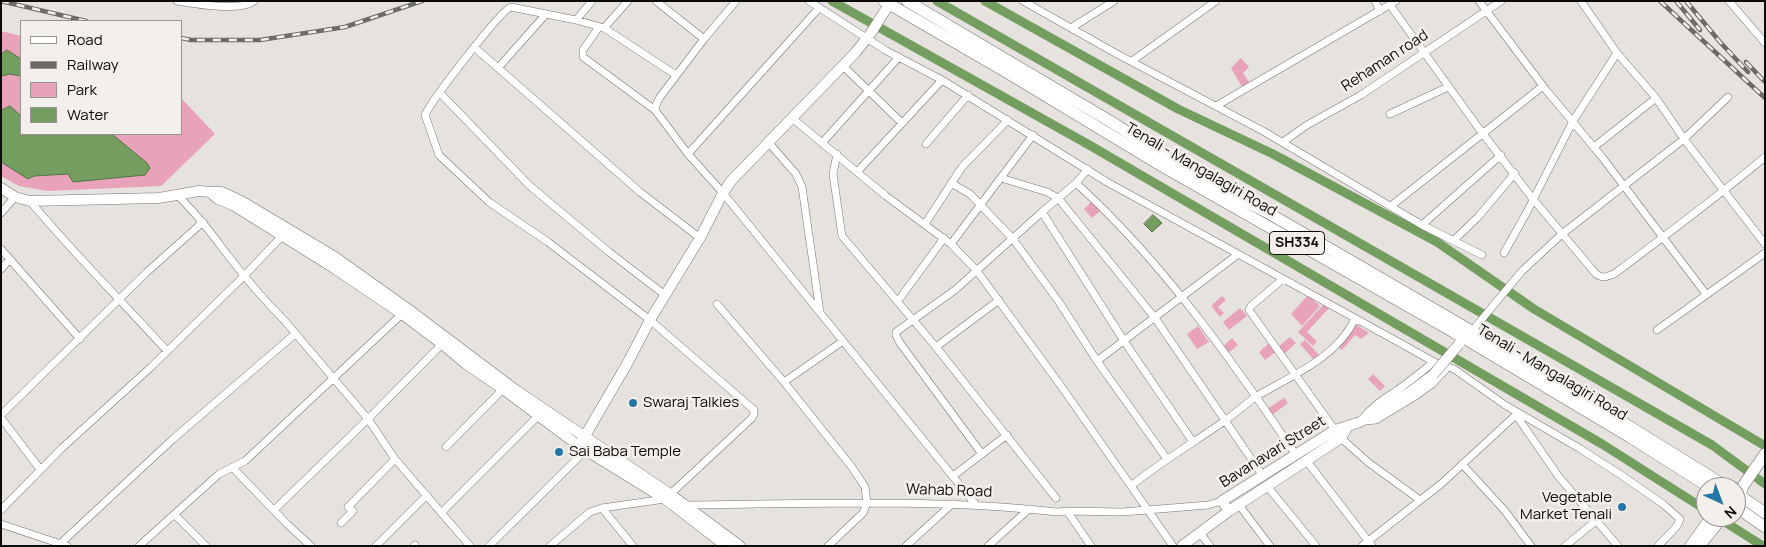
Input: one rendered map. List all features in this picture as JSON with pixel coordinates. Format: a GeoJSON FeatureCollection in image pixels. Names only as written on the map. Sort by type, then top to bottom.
{"type":"FeatureCollection","features":[{"type":"Feature","properties":{"kind":"main road","name":"SH334"},"geometry":{"type":"LineString","coordinates":[[907,1],[1200,177],[1270,214],[1671,457],[1708,477]]}},
{"type":"Feature","properties":{"kind":"main road","name":"Tenali - Mangalagiri Road"},"geometry":{"type":"LineString","coordinates":[[888,4],[1008,73],[1162,166],[1468,334]]}},
{"type":"Feature","properties":{"kind":"main road"},"geometry":{"type":"LineString","coordinates":[[583,444],[650,320],[700,238],[731,181],[843,66],[869,36],[888,4]]}},
{"type":"Feature","properties":{"kind":"main road"},"geometry":{"type":"LineString","coordinates":[[1,188],[15,197],[30,201],[158,198],[178,196],[200,190],[222,192],[243,202],[335,257],[517,391],[583,444]]}},
{"type":"Feature","properties":{"kind":"main road"},"geometry":{"type":"LineString","coordinates":[[210,192],[218,199],[233,205],[340,272],[402,314],[466,364],[538,416],[669,500],[726,546]]}},
{"type":"Feature","properties":{"kind":"main road","name":"Bavanavari Street"},"geometry":{"type":"LineString","coordinates":[[1338,434],[1296,454],[1265,481],[1238,505],[1229,511],[1222,501],[1265,481],[1306,460],[1347,428],[1410,392],[1433,375],[1468,334]]}},
{"type":"Feature","properties":{"kind":"main road"},"geometry":{"type":"LineString","coordinates":[[1746,481],[1765,454]]}},
{"type":"Feature","properties":{"kind":"main road","name":"SH334"},"geometry":{"type":"LineString","coordinates":[[1671,457],[1696,477]]}},
{"type":"Feature","properties":{"kind":"main road"},"geometry":{"type":"LineString","coordinates":[[1746,499],[1765,513]]}},
{"type":"Feature","properties":{"kind":"main road"},"geometry":{"type":"LineString","coordinates":[[669,500],[685,505],[740,546]]}},
{"type":"Feature","properties":{"kind":"main road"},"geometry":{"type":"LineString","coordinates":[[1182,546],[1229,511]]}},
{"type":"Feature","properties":{"kind":"main road"},"geometry":{"type":"LineString","coordinates":[[1746,514],[1765,527]]}},
{"type":"Feature","properties":{"kind":"main road"},"geometry":{"type":"LineString","coordinates":[[1690,546],[1708,528]]}},
{"type":"Feature","properties":{"kind":"main road"},"geometry":{"type":"LineString","coordinates":[[1700,546],[1708,528]]}},
{"type":"Feature","properties":{"kind":"street"},"geometry":{"type":"LineString","coordinates":[[177,1],[214,6],[247,6],[254,1]]}},
{"type":"Feature","properties":{"kind":"street"},"geometry":{"type":"LineString","coordinates":[[576,20],[592,1]]}},
{"type":"Feature","properties":{"kind":"street"},"geometry":{"type":"LineString","coordinates":[[628,1],[583,50],[583,57],[655,110],[688,154],[723,193],[976,504]]}},
{"type":"Feature","properties":{"kind":"street"},"geometry":{"type":"LineString","coordinates":[[656,1],[704,39]]}},
{"type":"Feature","properties":{"kind":"street"},"geometry":{"type":"LineString","coordinates":[[655,110],[660,97],[676,75],[736,1]]}},
{"type":"Feature","properties":{"kind":"street"},"geometry":{"type":"LineString","coordinates":[[809,1],[869,36],[899,57],[968,95],[1107,182],[1434,362],[1454,369],[1517,414],[1579,448],[1663,504],[1680,519],[1677,526],[1658,546]]}},
{"type":"Feature","properties":{"kind":"street"},"geometry":{"type":"LineString","coordinates":[[1024,1],[1132,62],[1283,142],[1422,225],[1482,255]]}},
{"type":"Feature","properties":{"kind":"street"},"geometry":{"type":"LineString","coordinates":[[1071,28],[1114,1]]}},
{"type":"Feature","properties":{"kind":"street"},"geometry":{"type":"LineString","coordinates":[[1132,62],[1216,1]]}},
{"type":"Feature","properties":{"kind":"street"},"geometry":{"type":"LineString","coordinates":[[1375,1],[1380,11]]}},
{"type":"Feature","properties":{"kind":"street"},"geometry":{"type":"LineString","coordinates":[[1479,1],[1706,294]]}},
{"type":"Feature","properties":{"kind":"street","name":"Rehaman road"},"geometry":{"type":"LineString","coordinates":[[1283,142],[1307,125],[1361,95],[1501,1]]}},
{"type":"Feature","properties":{"kind":"street"},"geometry":{"type":"LineString","coordinates":[[1581,1],[1617,53],[1656,98],[1684,139],[1765,244]]}},
{"type":"Feature","properties":{"kind":"street"},"geometry":{"type":"LineString","coordinates":[[1729,1],[1765,43]]}},
{"type":"Feature","properties":{"kind":"street"},"geometry":{"type":"LineString","coordinates":[[1216,106],[1393,3],[1448,87],[1533,199],[1596,274],[1606,278],[1724,191],[1765,157]]}},
{"type":"Feature","properties":{"kind":"street"},"geometry":{"type":"LineString","coordinates":[[552,545],[583,516],[602,508],[669,500],[752,418],[754,414],[752,407],[650,320],[548,242],[488,202],[439,155],[425,114],[474,47],[507,9],[514,8],[576,20],[602,28],[676,75]]}},
{"type":"Feature","properties":{"kind":"street"},"geometry":{"type":"LineString","coordinates":[[688,154],[819,8]]}},
{"type":"Feature","properties":{"kind":"street"},"geometry":{"type":"LineString","coordinates":[[498,68],[546,14]]}},
{"type":"Feature","properties":{"kind":"street"},"geometry":{"type":"LineString","coordinates":[[474,47],[640,192],[700,238]]}},
{"type":"Feature","properties":{"kind":"street"},"geometry":{"type":"LineString","coordinates":[[1504,253],[1573,121],[1617,53]]}},
{"type":"Feature","properties":{"kind":"street"},"geometry":{"type":"LineString","coordinates":[[822,143],[899,57]]}},
{"type":"Feature","properties":{"kind":"street"},"geometry":{"type":"LineString","coordinates":[[843,66],[902,123]]}},
{"type":"Feature","properties":{"kind":"street"},"geometry":{"type":"LineString","coordinates":[[858,171],[942,80]]}},
{"type":"Feature","properties":{"kind":"street"},"geometry":{"type":"LineString","coordinates":[[1391,206],[1482,132],[1543,86]]}},
{"type":"Feature","properties":{"kind":"street"},"geometry":{"type":"LineString","coordinates":[[1390,114],[1448,87]]}},
{"type":"Feature","properties":{"kind":"street"},"geometry":{"type":"LineString","coordinates":[[440,93],[530,186],[609,252],[665,295]]}},
{"type":"Feature","properties":{"kind":"street"},"geometry":{"type":"LineString","coordinates":[[926,144],[968,95]]}},
{"type":"Feature","properties":{"kind":"street"},"geometry":{"type":"LineString","coordinates":[[1468,334],[1522,271],[1562,234],[1684,139],[1728,97]]}},
{"type":"Feature","properties":{"kind":"street"},"geometry":{"type":"LineString","coordinates":[[1594,147],[1656,98]]}},
{"type":"Feature","properties":{"kind":"street"},"geometry":{"type":"LineString","coordinates":[[792,118],[886,196],[944,238],[977,271],[1174,546]]}},
{"type":"Feature","properties":{"kind":"street"},"geometry":{"type":"LineString","coordinates":[[925,224],[962,167],[1008,120]]}},
{"type":"Feature","properties":{"kind":"street"},"geometry":{"type":"LineString","coordinates":[[951,244],[1033,135]]}},
{"type":"Feature","properties":{"kind":"street"},"geometry":{"type":"LineString","coordinates":[[769,143],[796,174],[802,187],[820,314]]}},
{"type":"Feature","properties":{"kind":"street"},"geometry":{"type":"LineString","coordinates":[[837,154],[833,174],[842,236],[936,347],[1056,498]]}},
{"type":"Feature","properties":{"kind":"street"},"geometry":{"type":"LineString","coordinates":[[1422,225],[1501,155]]}},
{"type":"Feature","properties":{"kind":"street"},"geometry":{"type":"LineString","coordinates":[[982,454],[897,338],[896,332],[949,295],[1076,183],[1088,169]]}},
{"type":"Feature","properties":{"kind":"street"},"geometry":{"type":"LineString","coordinates":[[1454,240],[1478,217],[1515,173]]}},
{"type":"Feature","properties":{"kind":"street"},"geometry":{"type":"LineString","coordinates":[[1001,178],[1047,192],[1058,198],[1154,318],[1179,352],[1265,481],[1316,546]]}},
{"type":"Feature","properties":{"kind":"street"},"geometry":{"type":"LineString","coordinates":[[951,183],[970,194],[1013,239],[1059,302],[1097,361],[1167,459]]}},
{"type":"Feature","properties":{"kind":"street"},"geometry":{"type":"LineString","coordinates":[[1076,183],[1103,208],[1182,297],[1257,397],[1296,454]]}},
{"type":"Feature","properties":{"kind":"street"},"geometry":{"type":"LineString","coordinates":[[178,196],[203,222],[245,276],[368,419],[395,459],[470,546]]}},
{"type":"Feature","properties":{"kind":"street"},"geometry":{"type":"LineString","coordinates":[[1,213],[15,197]]}},
{"type":"Feature","properties":{"kind":"street"},"geometry":{"type":"LineString","coordinates":[[30,201],[55,232],[121,299],[167,351]]}},
{"type":"Feature","properties":{"kind":"street"},"geometry":{"type":"LineString","coordinates":[[1042,212],[1124,341],[1193,442]]}},
{"type":"Feature","properties":{"kind":"street"},"geometry":{"type":"LineString","coordinates":[[40,469],[1,417],[147,272],[203,222]]}},
{"type":"Feature","properties":{"kind":"street"},"geometry":{"type":"LineString","coordinates":[[2,508],[40,469],[245,276],[282,236]]}},
{"type":"Feature","properties":{"kind":"street"},"geometry":{"type":"LineString","coordinates":[[898,301],[944,238]]}},
{"type":"Feature","properties":{"kind":"street"},"geometry":{"type":"LineString","coordinates":[[1,249],[80,339]]}},
{"type":"Feature","properties":{"kind":"street"},"geometry":{"type":"LineString","coordinates":[[1657,330],[1765,253]]}},
{"type":"Feature","properties":{"kind":"street"},"geometry":{"type":"LineString","coordinates":[[1097,361],[1237,255]]}},
{"type":"Feature","properties":{"kind":"street"},"geometry":{"type":"LineString","coordinates":[[1,269],[10,259]]}},
{"type":"Feature","properties":{"kind":"street"},"geometry":{"type":"LineString","coordinates":[[1282,279],[1254,302],[1249,310],[1338,434],[1369,464],[1420,500]]}},
{"type":"Feature","properties":{"kind":"street"},"geometry":{"type":"LineString","coordinates":[[936,347],[999,300]]}},
{"type":"Feature","properties":{"kind":"street"},"geometry":{"type":"LineString","coordinates":[[717,304],[784,382],[865,486],[866,503],[863,513],[828,546]]}},
{"type":"Feature","properties":{"kind":"street"},"geometry":{"type":"LineString","coordinates":[[139,546],[219,474],[245,461],[402,314]]}},
{"type":"Feature","properties":{"kind":"street"},"geometry":{"type":"LineString","coordinates":[[1132,485],[1257,397],[1297,375],[1323,356],[1344,337],[1355,319]]}},
{"type":"Feature","properties":{"kind":"street"},"geometry":{"type":"LineString","coordinates":[[1,524],[64,545],[173,439],[295,334]]}},
{"type":"Feature","properties":{"kind":"street"},"geometry":{"type":"LineString","coordinates":[[784,382],[843,341]]}},
{"type":"Feature","properties":{"kind":"street"},"geometry":{"type":"LineString","coordinates":[[274,510],[442,344]]}},
{"type":"Feature","properties":{"kind":"street"},"geometry":{"type":"LineString","coordinates":[[1360,422],[1370,409],[1434,362]]}},
{"type":"Feature","properties":{"kind":"street"},"geometry":{"type":"LineString","coordinates":[[1360,422],[1376,420],[1417,395],[1432,384],[1448,367]]}},
{"type":"Feature","properties":{"kind":"street"},"geometry":{"type":"LineString","coordinates":[[446,448],[503,389]]}},
{"type":"Feature","properties":{"kind":"street"},"geometry":{"type":"LineString","coordinates":[[1306,460],[1367,544],[1462,464],[1517,414]]}},
{"type":"Feature","properties":{"kind":"street"},"geometry":{"type":"LineString","coordinates":[[1517,414],[1559,477],[1618,546]]}},
{"type":"Feature","properties":{"kind":"street"},"geometry":{"type":"LineString","coordinates":[[442,512],[538,416]]}},
{"type":"Feature","properties":{"kind":"street"},"geometry":{"type":"LineString","coordinates":[[952,476],[1007,435]]}},
{"type":"Feature","properties":{"kind":"street"},"geometry":{"type":"LineString","coordinates":[[489,546],[583,444]]}},
{"type":"Feature","properties":{"kind":"street"},"geometry":{"type":"LineString","coordinates":[[341,523],[353,511],[348,507],[395,459]]}},
{"type":"Feature","properties":{"kind":"street"},"geometry":{"type":"LineString","coordinates":[[1462,464],[1505,511],[1530,546]]}},
{"type":"Feature","properties":{"kind":"street"},"geometry":{"type":"LineString","coordinates":[[232,468],[311,546]]}},
{"type":"Feature","properties":{"kind":"street"},"geometry":{"type":"LineString","coordinates":[[376,546],[427,495]]}},
{"type":"Feature","properties":{"kind":"street","name":"Wahab Road"},"geometry":{"type":"LineString","coordinates":[[685,505],[976,504],[1057,512],[1122,512],[1208,505],[1222,501]]}},
{"type":"Feature","properties":{"kind":"street"},"geometry":{"type":"LineString","coordinates":[[906,546],[952,504]]}},
{"type":"Feature","properties":{"kind":"street"},"geometry":{"type":"LineString","coordinates":[[1238,505],[1270,546]]}},
{"type":"Feature","properties":{"kind":"street"},"geometry":{"type":"LineString","coordinates":[[602,508],[632,546]]}},
{"type":"Feature","properties":{"kind":"street"},"geometry":{"type":"LineString","coordinates":[[988,546],[1029,509]]}},
{"type":"Feature","properties":{"kind":"street"},"geometry":{"type":"LineString","coordinates":[[1067,511],[1091,546]]}},
{"type":"Feature","properties":{"kind":"street"},"geometry":{"type":"LineString","coordinates":[[175,515],[206,546]]}},
{"type":"Feature","properties":{"kind":"street"},"geometry":{"type":"LineString","coordinates":[[1565,546],[1597,520]]}},
{"type":"Feature","properties":{"kind":"street"},"geometry":{"type":"LineString","coordinates":[[1200,533],[1210,546]]}},
{"type":"Feature","properties":{"kind":"green space"},"geometry":{"type":"Polygon","coordinates":[[[1,31],[20,36],[20,135],[182,135],[182,99],[215,134],[161,186],[48,191],[19,186],[1,176],[1,31]]]}},
{"type":"Feature","properties":{"kind":"green space"},"geometry":{"type":"Polygon","coordinates":[[[1241,58],[1249,67],[1243,73],[1249,82],[1242,87],[1231,68],[1241,58]]]}},
{"type":"Feature","properties":{"kind":"green space"},"geometry":{"type":"Polygon","coordinates":[[[1091,202],[1100,211],[1092,218],[1084,209],[1091,202]]]}},
{"type":"Feature","properties":{"kind":"green space"},"geometry":{"type":"Polygon","coordinates":[[[1308,295],[1320,306],[1302,326],[1291,314],[1308,295]]]}},
{"type":"Feature","properties":{"kind":"green space"},"geometry":{"type":"Polygon","coordinates":[[[1222,296],[1226,300],[1218,307],[1224,313],[1220,317],[1212,305],[1222,296]]]}},
{"type":"Feature","properties":{"kind":"green space"},"geometry":{"type":"Polygon","coordinates":[[[1324,304],[1329,308],[1307,332],[1317,341],[1313,346],[1298,332],[1324,304]]]}},
{"type":"Feature","properties":{"kind":"green space"},"geometry":{"type":"Polygon","coordinates":[[[1240,308],[1247,316],[1229,330],[1223,322],[1240,308]]]}},
{"type":"Feature","properties":{"kind":"green space"},"geometry":{"type":"Polygon","coordinates":[[[1354,323],[1369,333],[1361,339],[1355,335],[1342,350],[1336,345],[1354,323]]]}},
{"type":"Feature","properties":{"kind":"green space"},"geometry":{"type":"Polygon","coordinates":[[[1198,326],[1209,342],[1197,349],[1187,334],[1198,326]]]}},
{"type":"Feature","properties":{"kind":"green space"},"geometry":{"type":"Polygon","coordinates":[[[1290,337],[1296,343],[1283,355],[1278,347],[1290,337]]]}},
{"type":"Feature","properties":{"kind":"green space"},"geometry":{"type":"Polygon","coordinates":[[[1232,338],[1238,345],[1226,355],[1221,348],[1232,338]]]}},
{"type":"Feature","properties":{"kind":"green space"},"geometry":{"type":"Polygon","coordinates":[[[1305,340],[1319,355],[1314,360],[1300,344],[1305,340]]]}},
{"type":"Feature","properties":{"kind":"green space"},"geometry":{"type":"Polygon","coordinates":[[[1269,343],[1277,351],[1265,360],[1259,352],[1269,343]]]}},
{"type":"Feature","properties":{"kind":"green space"},"geometry":{"type":"Polygon","coordinates":[[[1373,374],[1385,386],[1380,391],[1368,379],[1373,374]]]}},
{"type":"Feature","properties":{"kind":"green space"},"geometry":{"type":"Polygon","coordinates":[[[1284,398],[1288,403],[1272,415],[1267,409],[1284,398]]]}},
{"type":"Feature","properties":{"kind":"water"},"geometry":{"type":"Polygon","coordinates":[[[7,50],[20,58],[20,76],[10,74],[1,76],[1,55],[7,50]]]}},
{"type":"Feature","properties":{"kind":"water"},"geometry":{"type":"Polygon","coordinates":[[[10,106],[20,115],[20,135],[113,135],[147,163],[150,168],[145,175],[73,182],[68,174],[34,176],[28,179],[1,162],[1,111],[10,106]]]}},
{"type":"Feature","properties":{"kind":"water"},"geometry":{"type":"Polygon","coordinates":[[[1153,215],[1162,223],[1152,232],[1144,224],[1153,215]]]}},
{"type":"Feature","properties":{"kind":"waterway"},"geometry":{"type":"LineString","coordinates":[[832,1],[1091,146],[1602,444],[1696,504]]}},
{"type":"Feature","properties":{"kind":"waterway"},"geometry":{"type":"LineString","coordinates":[[937,1],[1712,445],[1765,484]]}},
{"type":"Feature","properties":{"kind":"waterway"},"geometry":{"type":"LineString","coordinates":[[985,1],[1178,109],[1273,154],[1437,242],[1534,309],[1765,446]]}},
{"type":"Feature","properties":{"kind":"waterway"},"geometry":{"type":"LineString","coordinates":[[1733,527],[1763,546]]}},
{"type":"Feature","properties":{"kind":"railway"},"geometry":{"type":"LineString","coordinates":[[1,1],[82,20]]}},
{"type":"Feature","properties":{"kind":"railway"},"geometry":{"type":"LineString","coordinates":[[182,38],[191,40],[260,40],[345,27],[422,1]]}},
{"type":"Feature","properties":{"kind":"railway"},"geometry":{"type":"LineString","coordinates":[[1660,1],[1765,98]]}},
{"type":"Feature","properties":{"kind":"railway"},"geometry":{"type":"LineString","coordinates":[[1676,1],[1700,30]]}},
{"type":"Feature","properties":{"kind":"railway"},"geometry":{"type":"LineString","coordinates":[[1686,1],[1748,72]]}},
{"type":"Feature","properties":{"kind":"railway"},"geometry":{"type":"LineString","coordinates":[[1746,62],[1765,82]]}},
{"type":"Feature","properties":{"kind":"place","name":"Swaraj Talkies"},"geometry":{"type":"Point","coordinates":[633,403]}},
{"type":"Feature","properties":{"kind":"place","name":"Sai Baba Temple"},"geometry":{"type":"Point","coordinates":[559,452]}},
{"type":"Feature","properties":{"kind":"place","name":"Vegetable Market Tenali"},"geometry":{"type":"Point","coordinates":[1622,507]}}]}
